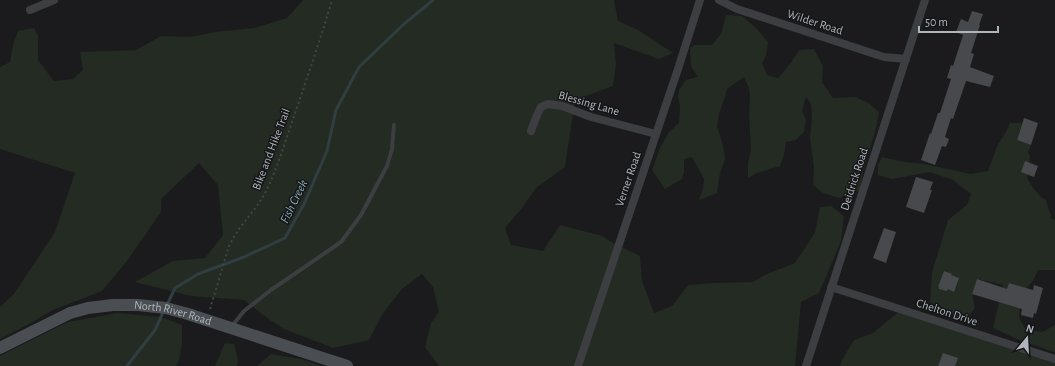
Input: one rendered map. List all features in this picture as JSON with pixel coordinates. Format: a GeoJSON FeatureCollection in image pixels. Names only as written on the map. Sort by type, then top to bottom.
{"type":"FeatureCollection","features":[{"type":"Feature","properties":{"kind":"street"},"geometry":{"type":"LineString","coordinates":[[30,10],[54,0]]}},
{"type":"Feature","properties":{"kind":"street","name":"Verner Road"},"geometry":{"type":"LineString","coordinates":[[578,366],[700,0]]}},
{"type":"Feature","properties":{"kind":"street","name":"Wilder Road"},"geometry":{"type":"LineString","coordinates":[[719,0],[737,9],[884,57],[906,59]]}},
{"type":"Feature","properties":{"kind":"street","name":"Deidrick Road"},"geometry":{"type":"LineString","coordinates":[[806,366],[925,0]]}},
{"type":"Feature","properties":{"kind":"street","name":"Blessing Lane"},"geometry":{"type":"LineString","coordinates":[[531,131],[541,107],[548,104],[562,106],[591,117],[656,134]]}},
{"type":"Feature","properties":{"kind":"street","name":"Chelton Drive"},"geometry":{"type":"LineString","coordinates":[[831,287],[1055,359]]}},
{"type":"Feature","properties":{"kind":"street","name":"North River Road"},"geometry":{"type":"LineString","coordinates":[[0,348],[70,313],[88,308],[138,304],[166,308],[188,314],[347,366]]}},
{"type":"Feature","properties":{"kind":"lane"},"geometry":{"type":"LineString","coordinates":[[230,328],[244,311],[270,290],[340,242],[347,234],[360,215],[387,166],[392,149],[394,125]]}},
{"type":"Feature","properties":{"kind":"path","name":"Bike and Hike Trail"},"geometry":{"type":"LineString","coordinates":[[206,320],[229,246],[237,231],[260,201],[272,178],[332,0]]}},
{"type":"Feature","properties":{"kind":"shaded area"},"geometry":{"type":"Polygon","coordinates":[[[303,0],[614,0],[618,21],[638,30],[673,53],[659,59],[614,43],[616,64],[613,86],[575,100],[565,167],[536,188],[505,228],[511,245],[543,251],[560,225],[602,236],[640,256],[642,281],[654,313],[672,306],[688,285],[753,282],[765,275],[795,263],[815,233],[820,207],[831,206],[844,216],[841,241],[819,293],[801,302],[795,366],[439,366],[425,347],[431,323],[439,312],[433,287],[422,274],[402,289],[383,313],[369,340],[333,348],[284,329],[244,300],[191,296],[135,282],[173,261],[205,258],[223,235],[218,185],[199,163],[161,199],[161,212],[127,261],[102,291],[53,310],[0,339],[0,307],[14,294],[55,232],[75,173],[0,149],[0,67],[10,62],[13,45],[18,31],[34,28],[38,36],[38,60],[54,81],[73,79],[83,70],[80,52],[136,50],[161,36],[191,37],[215,32],[254,28],[287,18],[303,0]]]}},
{"type":"Feature","properties":{"kind":"shaded area"},"geometry":{"type":"Polygon","coordinates":[[[726,15],[742,16],[756,28],[768,42],[766,56],[762,63],[767,75],[778,78],[799,50],[814,49],[823,66],[822,82],[833,98],[856,97],[870,104],[879,112],[863,170],[860,190],[848,193],[840,198],[823,193],[813,185],[814,168],[810,138],[812,117],[811,104],[806,97],[802,111],[806,120],[804,132],[796,140],[786,142],[784,155],[780,166],[757,173],[748,178],[748,163],[751,150],[749,113],[750,96],[749,88],[744,77],[727,89],[719,114],[717,126],[723,145],[725,159],[720,173],[717,193],[699,200],[704,179],[692,157],[684,159],[684,172],[682,179],[665,189],[652,170],[660,148],[669,132],[679,123],[679,90],[686,80],[698,77],[691,66],[690,48],[694,45],[712,45],[721,34],[726,15]]]}},
{"type":"Feature","properties":{"kind":"shaded area"},"geometry":{"type":"Polygon","coordinates":[[[1010,123],[1022,123],[1017,140],[1031,145],[1028,152],[1030,157],[1027,178],[1034,189],[1046,200],[1051,214],[1050,218],[1055,220],[1055,270],[1038,270],[1033,281],[1021,294],[1019,318],[1026,330],[1042,332],[1055,325],[1055,352],[1019,340],[993,328],[1003,285],[977,279],[972,294],[975,308],[968,317],[959,318],[930,302],[932,272],[948,220],[967,205],[971,194],[953,180],[930,172],[892,179],[878,175],[878,165],[882,157],[971,174],[988,171],[998,144],[1010,123]]]}},
{"type":"Feature","properties":{"kind":"shaded area"},"geometry":{"type":"Polygon","coordinates":[[[901,310],[1055,359],[1055,366],[840,366],[854,340],[873,333],[901,310]]]}},
{"type":"Feature","properties":{"kind":"shaded area"},"geometry":{"type":"Polygon","coordinates":[[[117,313],[161,317],[182,325],[181,351],[176,366],[0,366],[0,356],[68,322],[117,313]]]}},
{"type":"Feature","properties":{"kind":"shaded area"},"geometry":{"type":"Polygon","coordinates":[[[225,343],[234,344],[238,360],[237,366],[215,366],[225,343]]]}},
{"type":"Feature","properties":{"kind":"shaded area"},"geometry":{"type":"Polygon","coordinates":[[[271,354],[301,359],[322,366],[257,366],[271,354]]]}},
{"type":"Feature","properties":{"kind":"building"},"geometry":{"type":"Polygon","coordinates":[[[972,11],[983,14],[971,53],[974,54],[970,67],[994,76],[990,87],[966,81],[945,137],[949,139],[946,147],[942,146],[935,165],[921,160],[938,113],[940,113],[951,79],[947,78],[951,65],[953,66],[963,35],[956,32],[961,19],[968,22],[972,11]]]}},
{"type":"Feature","properties":{"kind":"building"},"geometry":{"type":"Polygon","coordinates":[[[1024,118],[1038,123],[1031,145],[1017,140],[1024,118]]]}},
{"type":"Feature","properties":{"kind":"building"},"geometry":{"type":"Polygon","coordinates":[[[1025,161],[1038,166],[1034,177],[1021,172],[1025,161]]]}},
{"type":"Feature","properties":{"kind":"building"},"geometry":{"type":"Polygon","coordinates":[[[916,177],[933,182],[930,190],[932,190],[924,213],[906,207],[916,177]]]}},
{"type":"Feature","properties":{"kind":"building"},"geometry":{"type":"Polygon","coordinates":[[[884,228],[896,232],[886,263],[873,258],[884,228]]]}},
{"type":"Feature","properties":{"kind":"building"},"geometry":{"type":"Polygon","coordinates":[[[944,271],[959,278],[954,292],[948,289],[947,291],[939,289],[938,287],[944,271]]]}},
{"type":"Feature","properties":{"kind":"building"},"geometry":{"type":"Polygon","coordinates":[[[977,279],[1007,289],[1009,283],[1033,290],[1034,285],[1043,288],[1036,314],[1034,313],[1033,318],[1021,315],[1022,309],[972,294],[977,279]]]}},
{"type":"Feature","properties":{"kind":"building"},"geometry":{"type":"Polygon","coordinates":[[[943,353],[958,358],[955,366],[938,366],[943,353]]]}},
{"type":"Feature","properties":{"kind":"waterway","name":"Fish Creek"},"geometry":{"type":"LineString","coordinates":[[167,305],[175,288],[198,274],[244,257],[285,238],[304,204],[327,151],[336,110],[359,67],[404,24],[433,0]]}},
{"type":"Feature","properties":{"kind":"waterway","name":"Fish Creek"},"geometry":{"type":"LineString","coordinates":[[127,366],[155,330],[164,310]]}}]}
